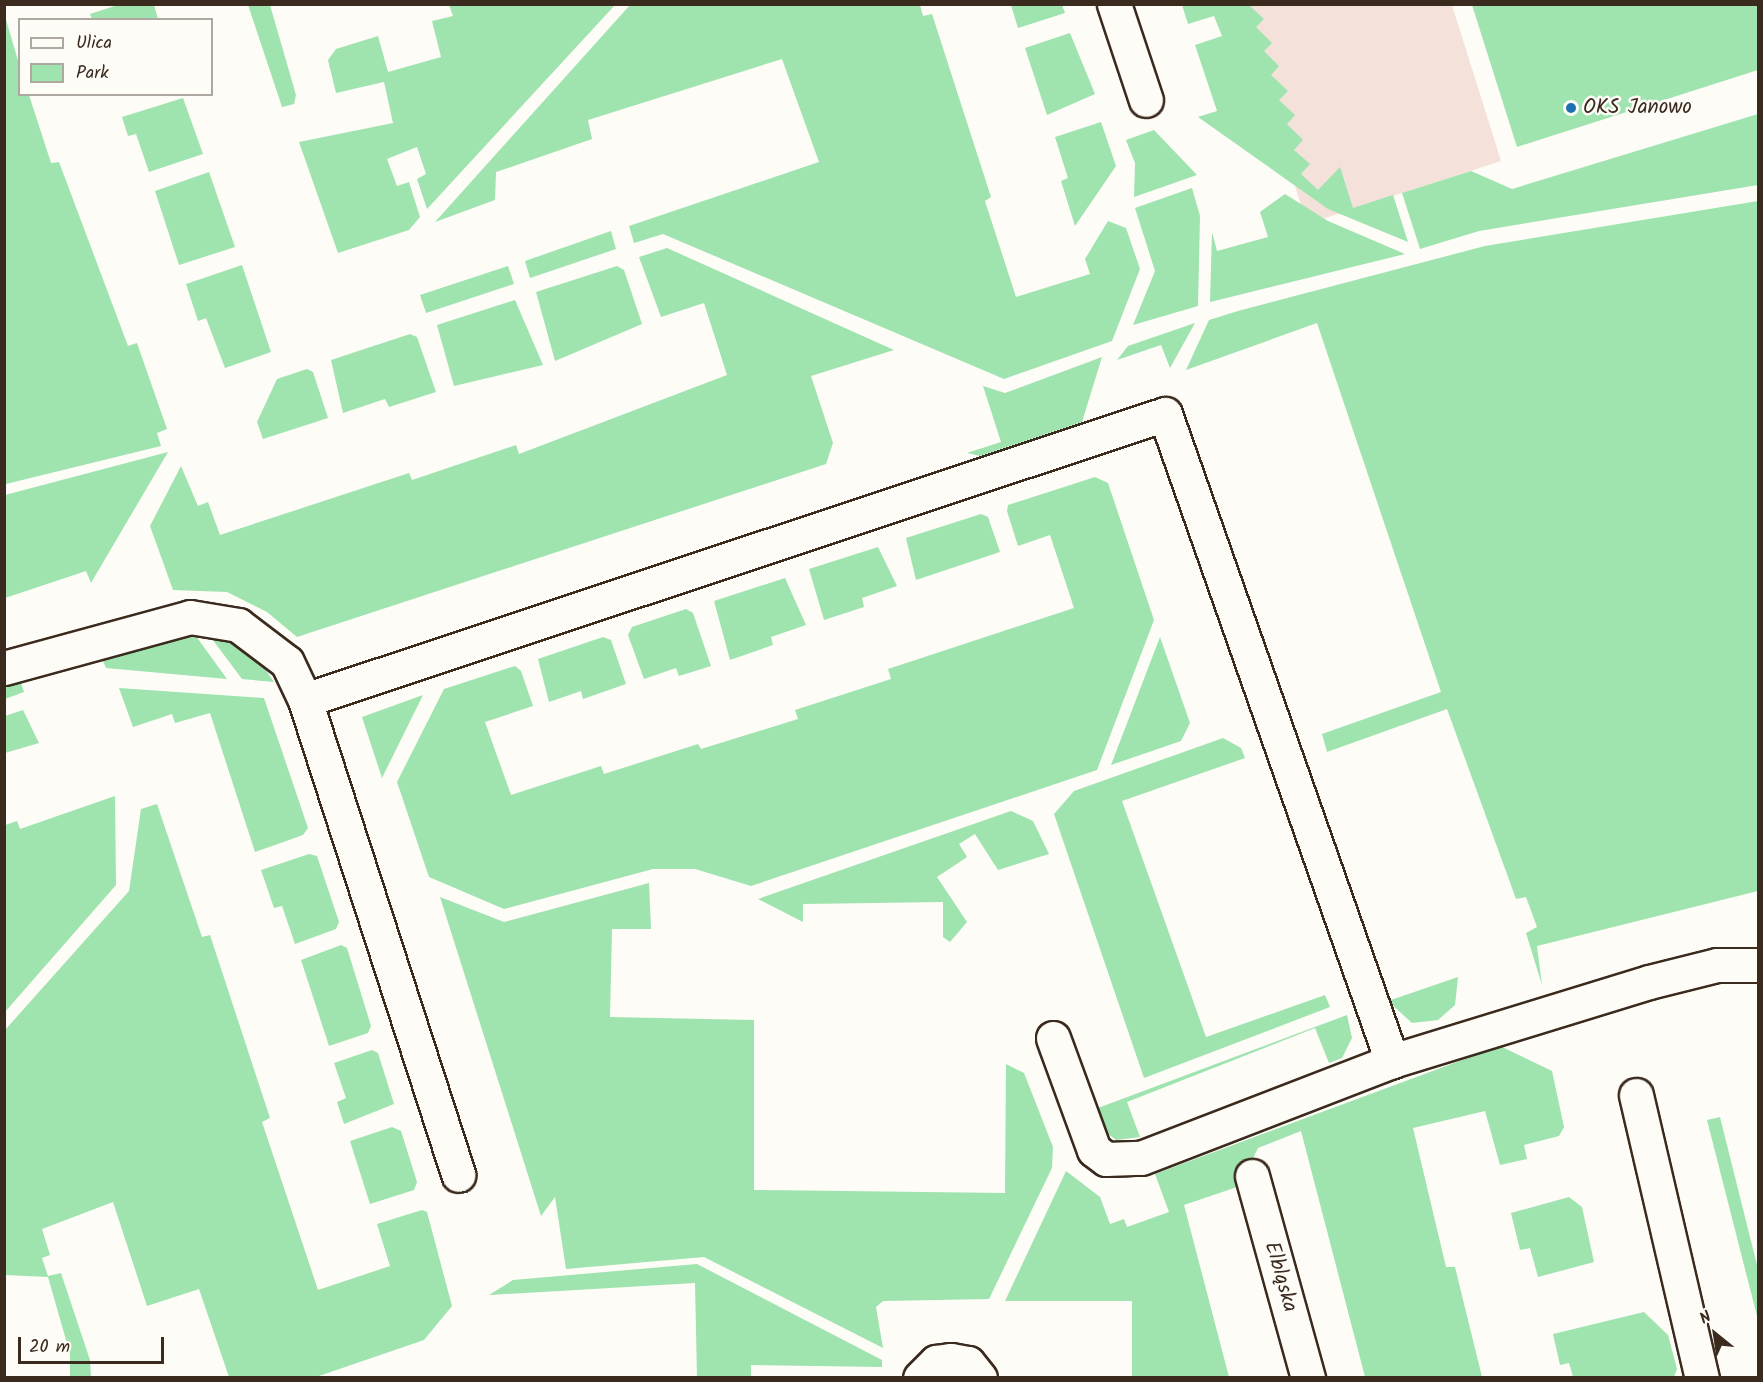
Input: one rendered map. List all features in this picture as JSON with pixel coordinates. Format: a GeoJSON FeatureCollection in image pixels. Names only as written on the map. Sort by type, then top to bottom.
{"type":"FeatureCollection","features":[{"type":"Feature","properties":{"kind":"street"},"geometry":{"type":"LineString","coordinates":[[1114,4],[1146,100]]}},
{"type":"Feature","properties":{"kind":"street"},"geometry":{"type":"LineString","coordinates":[[304,700],[1165,414],[1392,1060]]}},
{"type":"Feature","properties":{"kind":"street"},"geometry":{"type":"LineString","coordinates":[[4,668],[190,617],[238,625],[287,662],[304,700],[458,1175]]}},
{"type":"Feature","properties":{"kind":"street"},"geometry":{"type":"LineString","coordinates":[[1053,1038],[1087,1140],[1106,1160],[1141,1158],[1392,1060],[1649,982],[1717,965],[1758,965]]}},
{"type":"Feature","properties":{"kind":"street"},"geometry":{"type":"LineString","coordinates":[[1636,1095],[1702,1377]]}},
{"type":"Feature","properties":{"kind":"street","name":"Elbląska"},"geometry":{"type":"LineString","coordinates":[[1252,1176],[1308,1377]]}},
{"type":"Feature","properties":{"kind":"street"},"geometry":{"type":"LineString","coordinates":[[920,1377],[936,1362],[951,1360],[968,1363],[980,1377]]}},
{"type":"Feature","properties":{"kind":"shaded area"},"geometry":{"type":"Polygon","coordinates":[[[1238,5],[1452,5],[1501,161],[1307,224],[1238,5]]]}},
{"type":"Feature","properties":{"kind":"green space"},"geometry":{"type":"Polygon","coordinates":[[[121,4],[154,5],[158,18],[92,18],[90,14],[121,4]]]}},
{"type":"Feature","properties":{"kind":"green space"},"geometry":{"type":"Polygon","coordinates":[[[248,5],[270,5],[296,95],[294,104],[282,107],[248,5]]]}},
{"type":"Feature","properties":{"kind":"green space"},"geometry":{"type":"Polygon","coordinates":[[[449,5],[615,5],[427,209],[417,179],[426,174],[417,147],[387,159],[397,186],[409,182],[420,217],[409,230],[338,253],[299,142],[393,123],[384,82],[336,93],[328,60],[336,49],[378,36],[388,72],[441,57],[432,21],[453,16],[449,5]]]}},
{"type":"Feature","properties":{"kind":"green space"},"geometry":{"type":"Polygon","coordinates":[[[630,5],[920,5],[923,16],[932,14],[991,197],[985,201],[1016,297],[1090,274],[1085,259],[1108,221],[1126,228],[1140,269],[1112,341],[1004,379],[663,234],[634,243],[629,226],[819,162],[782,59],[588,120],[592,139],[496,172],[495,200],[435,222],[630,5]]]}},
{"type":"Feature","properties":{"kind":"green space"},"geometry":{"type":"Polygon","coordinates":[[[1011,5],[1062,5],[1065,13],[1018,28],[1011,5]]]}},
{"type":"Feature","properties":{"kind":"green space"},"geometry":{"type":"Polygon","coordinates":[[[1182,5],[1249,5],[1264,19],[1256,27],[1272,43],[1264,51],[1279,66],[1271,75],[1288,91],[1279,100],[1295,115],[1287,124],[1303,140],[1294,150],[1310,164],[1301,174],[1318,190],[1340,167],[1353,208],[1393,195],[1408,242],[1328,209],[1198,117],[1217,111],[1195,45],[1222,36],[1214,16],[1188,24],[1182,5]]]}},
{"type":"Feature","properties":{"kind":"green space","name":"OKS Janowo"},"geometry":{"type":"Polygon","coordinates":[[[1472,5],[1758,5],[1758,70],[1517,147],[1472,5]]]}},
{"type":"Feature","properties":{"kind":"green space"},"geometry":{"type":"Polygon","coordinates":[[[5,16],[18,61],[18,96],[29,96],[51,163],[59,162],[128,346],[137,343],[167,429],[157,433],[161,446],[6,484],[5,16]]]}},
{"type":"Feature","properties":{"kind":"green space"},"geometry":{"type":"Polygon","coordinates":[[[1070,33],[1095,94],[1047,115],[1025,48],[1070,33]]]}},
{"type":"Feature","properties":{"kind":"green space"},"geometry":{"type":"Polygon","coordinates":[[[183,98],[203,154],[149,172],[136,134],[128,136],[122,117],[183,98]]]}},
{"type":"Feature","properties":{"kind":"green space"},"geometry":{"type":"Polygon","coordinates":[[[1758,114],[1758,185],[1479,231],[1420,249],[1402,193],[1471,171],[1512,189],[1758,114]]]}},
{"type":"Feature","properties":{"kind":"green space"},"geometry":{"type":"Polygon","coordinates":[[[1101,122],[1116,166],[1075,226],[1061,181],[1068,178],[1055,137],[1101,122]]]}},
{"type":"Feature","properties":{"kind":"green space"},"geometry":{"type":"Polygon","coordinates":[[[1154,130],[1197,175],[1134,197],[1135,163],[1126,140],[1154,130]]]}},
{"type":"Feature","properties":{"kind":"green space"},"geometry":{"type":"Polygon","coordinates":[[[209,172],[235,247],[179,265],[155,191],[209,172]]]}},
{"type":"Feature","properties":{"kind":"green space"},"geometry":{"type":"Polygon","coordinates":[[[1192,188],[1200,216],[1198,306],[1133,325],[1155,271],[1135,208],[1192,188]]]}},
{"type":"Feature","properties":{"kind":"green space"},"geometry":{"type":"Polygon","coordinates":[[[1285,194],[1328,221],[1405,254],[1210,302],[1212,232],[1217,251],[1268,237],[1260,212],[1285,194]]]}},
{"type":"Feature","properties":{"kind":"green space"},"geometry":{"type":"Polygon","coordinates":[[[1758,201],[1758,891],[1537,946],[1542,985],[1526,933],[1537,927],[1526,897],[1516,899],[1447,709],[1327,752],[1322,734],[1441,692],[1317,323],[1186,370],[1209,320],[1238,311],[1485,246],[1758,201]]]}},
{"type":"Feature","properties":{"kind":"green space"},"geometry":{"type":"Polygon","coordinates":[[[611,231],[616,249],[530,278],[525,261],[611,231]]]}},
{"type":"Feature","properties":{"kind":"green space"},"geometry":{"type":"Polygon","coordinates":[[[667,248],[894,350],[811,376],[833,443],[826,464],[297,637],[267,612],[227,592],[173,590],[150,526],[181,466],[198,506],[208,502],[220,535],[409,473],[412,480],[516,445],[519,454],[727,375],[704,303],[661,317],[639,257],[667,248]]]}},
{"type":"Feature","properties":{"kind":"green space"},"geometry":{"type":"Polygon","coordinates":[[[242,265],[271,352],[225,368],[206,318],[198,321],[186,284],[242,265]]]}},
{"type":"Feature","properties":{"kind":"green space"},"geometry":{"type":"Polygon","coordinates":[[[508,266],[514,284],[426,313],[420,295],[508,266]]]}},
{"type":"Feature","properties":{"kind":"green space"},"geometry":{"type":"Polygon","coordinates":[[[617,266],[624,270],[642,324],[555,361],[536,292],[617,266]]]}},
{"type":"Feature","properties":{"kind":"green space"},"geometry":{"type":"Polygon","coordinates":[[[515,300],[543,365],[454,386],[437,325],[515,300]]]}},
{"type":"Feature","properties":{"kind":"green space"},"geometry":{"type":"Polygon","coordinates":[[[1195,323],[1170,368],[1161,345],[1117,360],[1128,346],[1195,323]]]}},
{"type":"Feature","properties":{"kind":"green space"},"geometry":{"type":"Polygon","coordinates":[[[410,334],[417,337],[436,392],[389,407],[385,399],[343,413],[331,360],[410,334]]]}},
{"type":"Feature","properties":{"kind":"green space"},"geometry":{"type":"Polygon","coordinates":[[[1102,357],[1082,422],[980,456],[967,453],[1001,442],[983,386],[1005,393],[1102,357]]]}},
{"type":"Feature","properties":{"kind":"green space"},"geometry":{"type":"Polygon","coordinates":[[[307,369],[313,372],[328,418],[263,439],[257,422],[277,379],[307,369]]]}},
{"type":"Feature","properties":{"kind":"green space"},"geometry":{"type":"Polygon","coordinates":[[[168,452],[91,583],[86,571],[5,598],[5,495],[168,452]]]}},
{"type":"Feature","properties":{"kind":"green space"},"geometry":{"type":"Polygon","coordinates":[[[1095,477],[1108,483],[1154,620],[1097,770],[751,886],[695,869],[653,869],[504,909],[429,877],[397,782],[444,689],[515,666],[521,671],[533,706],[485,722],[511,795],[601,766],[604,774],[698,744],[701,749],[798,719],[795,710],[891,679],[888,669],[1074,608],[1050,535],[1018,546],[1007,511],[1008,505],[1095,477]]]}},
{"type":"Feature","properties":{"kind":"green space"},"geometry":{"type":"Polygon","coordinates":[[[981,514],[988,517],[1000,552],[916,580],[906,538],[981,514]]]}},
{"type":"Feature","properties":{"kind":"green space"},"geometry":{"type":"Polygon","coordinates":[[[878,547],[897,586],[862,598],[864,607],[824,620],[809,569],[878,547]]]}},
{"type":"Feature","properties":{"kind":"green space"},"geometry":{"type":"Polygon","coordinates":[[[785,578],[806,625],[771,637],[773,645],[730,660],[714,601],[785,578]]]}},
{"type":"Feature","properties":{"kind":"green space"},"geometry":{"type":"Polygon","coordinates":[[[686,609],[693,613],[711,666],[679,676],[676,668],[644,679],[628,635],[632,627],[686,609]]]}},
{"type":"Feature","properties":{"kind":"green space"},"geometry":{"type":"Polygon","coordinates":[[[206,631],[232,639],[258,659],[274,682],[242,679],[206,631]]]}},
{"type":"Feature","properties":{"kind":"green space"},"geometry":{"type":"Polygon","coordinates":[[[193,632],[227,679],[106,668],[98,650],[193,632]]]}},
{"type":"Feature","properties":{"kind":"green space"},"geometry":{"type":"Polygon","coordinates":[[[603,637],[611,640],[626,684],[583,699],[581,691],[549,702],[538,659],[603,637]]]}},
{"type":"Feature","properties":{"kind":"green space"},"geometry":{"type":"Polygon","coordinates":[[[1160,637],[1190,723],[1181,741],[1111,765],[1160,637]]]}},
{"type":"Feature","properties":{"kind":"green space"},"geometry":{"type":"Polygon","coordinates":[[[19,677],[24,692],[5,699],[4,682],[19,677]]]}},
{"type":"Feature","properties":{"kind":"green space"},"geometry":{"type":"Polygon","coordinates":[[[119,688],[264,698],[308,828],[303,835],[255,852],[210,713],[175,723],[172,714],[133,727],[119,688]]]}},
{"type":"Feature","properties":{"kind":"green space"},"geometry":{"type":"Polygon","coordinates":[[[423,695],[382,778],[362,717],[423,695]]]}},
{"type":"Feature","properties":{"kind":"green space"},"geometry":{"type":"Polygon","coordinates":[[[23,710],[39,743],[5,753],[5,716],[23,710]]]}},
{"type":"Feature","properties":{"kind":"green space"},"geometry":{"type":"Polygon","coordinates":[[[1223,738],[1241,748],[1245,758],[1122,801],[1206,1037],[1325,995],[1330,1007],[1144,1078],[1054,814],[1074,791],[1223,738]]]}},
{"type":"Feature","properties":{"kind":"green space"},"geometry":{"type":"Polygon","coordinates":[[[115,796],[116,885],[5,1012],[5,825],[17,821],[20,829],[115,796]]]}},
{"type":"Feature","properties":{"kind":"green space"},"geometry":{"type":"Polygon","coordinates":[[[157,804],[202,937],[210,935],[270,1118],[262,1122],[318,1290],[390,1266],[377,1224],[422,1210],[427,1212],[452,1306],[424,1340],[316,1377],[229,1377],[199,1289],[147,1306],[113,1202],[42,1229],[50,1255],[42,1258],[48,1276],[61,1273],[90,1360],[91,1377],[70,1377],[70,1354],[48,1277],[5,1275],[5,1030],[129,891],[141,809],[157,804]]]}},
{"type":"Feature","properties":{"kind":"green space"},"geometry":{"type":"Polygon","coordinates":[[[1011,811],[1033,821],[1049,854],[998,870],[975,834],[959,844],[967,857],[937,877],[967,922],[950,942],[943,937],[943,902],[803,904],[803,922],[758,899],[1011,811]]]}},
{"type":"Feature","properties":{"kind":"green space"},"geometry":{"type":"Polygon","coordinates":[[[309,854],[317,856],[339,922],[336,929],[295,944],[282,906],[274,908],[261,870],[309,854]]]}},
{"type":"Feature","properties":{"kind":"green space"},"geometry":{"type":"Polygon","coordinates":[[[649,883],[651,929],[612,929],[610,1017],[754,1020],[754,1190],[1005,1193],[1006,1064],[1024,1073],[1053,1147],[1052,1168],[989,1299],[883,1301],[876,1307],[883,1348],[704,1257],[566,1269],[555,1197],[541,1216],[440,897],[504,922],[649,883]]]}},
{"type":"Feature","properties":{"kind":"green space"},"geometry":{"type":"Polygon","coordinates":[[[341,945],[347,948],[371,1026],[368,1033],[329,1046],[301,960],[341,945]]]}},
{"type":"Feature","properties":{"kind":"green space"},"geometry":{"type":"Polygon","coordinates":[[[1458,977],[1455,1005],[1438,1020],[1412,1023],[1388,1001],[1458,977]]]}},
{"type":"Feature","properties":{"kind":"green space"},"geometry":{"type":"Polygon","coordinates":[[[1347,1015],[1352,1038],[1342,1058],[1329,1063],[1315,1028],[1127,1102],[1140,1137],[1116,1140],[1107,1133],[1098,1108],[1347,1015]]]}},
{"type":"Feature","properties":{"kind":"green space"},"geometry":{"type":"Polygon","coordinates":[[[1500,1046],[1552,1071],[1564,1127],[1559,1136],[1524,1145],[1527,1159],[1500,1165],[1485,1111],[1413,1128],[1446,1267],[1455,1267],[1482,1377],[1365,1377],[1301,1131],[1258,1148],[1240,1186],[1184,1205],[1229,1377],[1132,1377],[1132,1301],[1005,1301],[1066,1171],[1100,1197],[1110,1224],[1124,1219],[1127,1227],[1169,1212],[1155,1174],[1500,1046]]]}},
{"type":"Feature","properties":{"kind":"green space"},"geometry":{"type":"Polygon","coordinates":[[[372,1050],[378,1053],[394,1104],[344,1124],[337,1102],[346,1098],[334,1063],[372,1050]]]}},
{"type":"Feature","properties":{"kind":"green space"},"geometry":{"type":"Polygon","coordinates":[[[1720,1117],[1758,1269],[1758,1320],[1707,1120],[1720,1117]]]}},
{"type":"Feature","properties":{"kind":"green space"},"geometry":{"type":"Polygon","coordinates":[[[392,1127],[401,1131],[417,1182],[414,1190],[370,1204],[350,1141],[392,1127]]]}},
{"type":"Feature","properties":{"kind":"green space"},"geometry":{"type":"Polygon","coordinates":[[[1569,1197],[1582,1207],[1594,1262],[1538,1277],[1530,1248],[1520,1250],[1511,1213],[1569,1197]]]}},
{"type":"Feature","properties":{"kind":"green space"},"geometry":{"type":"Polygon","coordinates":[[[697,1264],[882,1360],[882,1367],[751,1365],[751,1377],[697,1377],[695,1283],[489,1295],[513,1280],[697,1264]]]}},
{"type":"Feature","properties":{"kind":"green space"},"geometry":{"type":"Polygon","coordinates":[[[1644,1312],[1668,1335],[1677,1369],[1674,1377],[1573,1377],[1569,1363],[1560,1365],[1553,1334],[1644,1312]]]}},
{"type":"Feature","properties":{"kind":"place","name":"OKS Janowo"},"geometry":{"type":"Point","coordinates":[1571,108]}}]}
